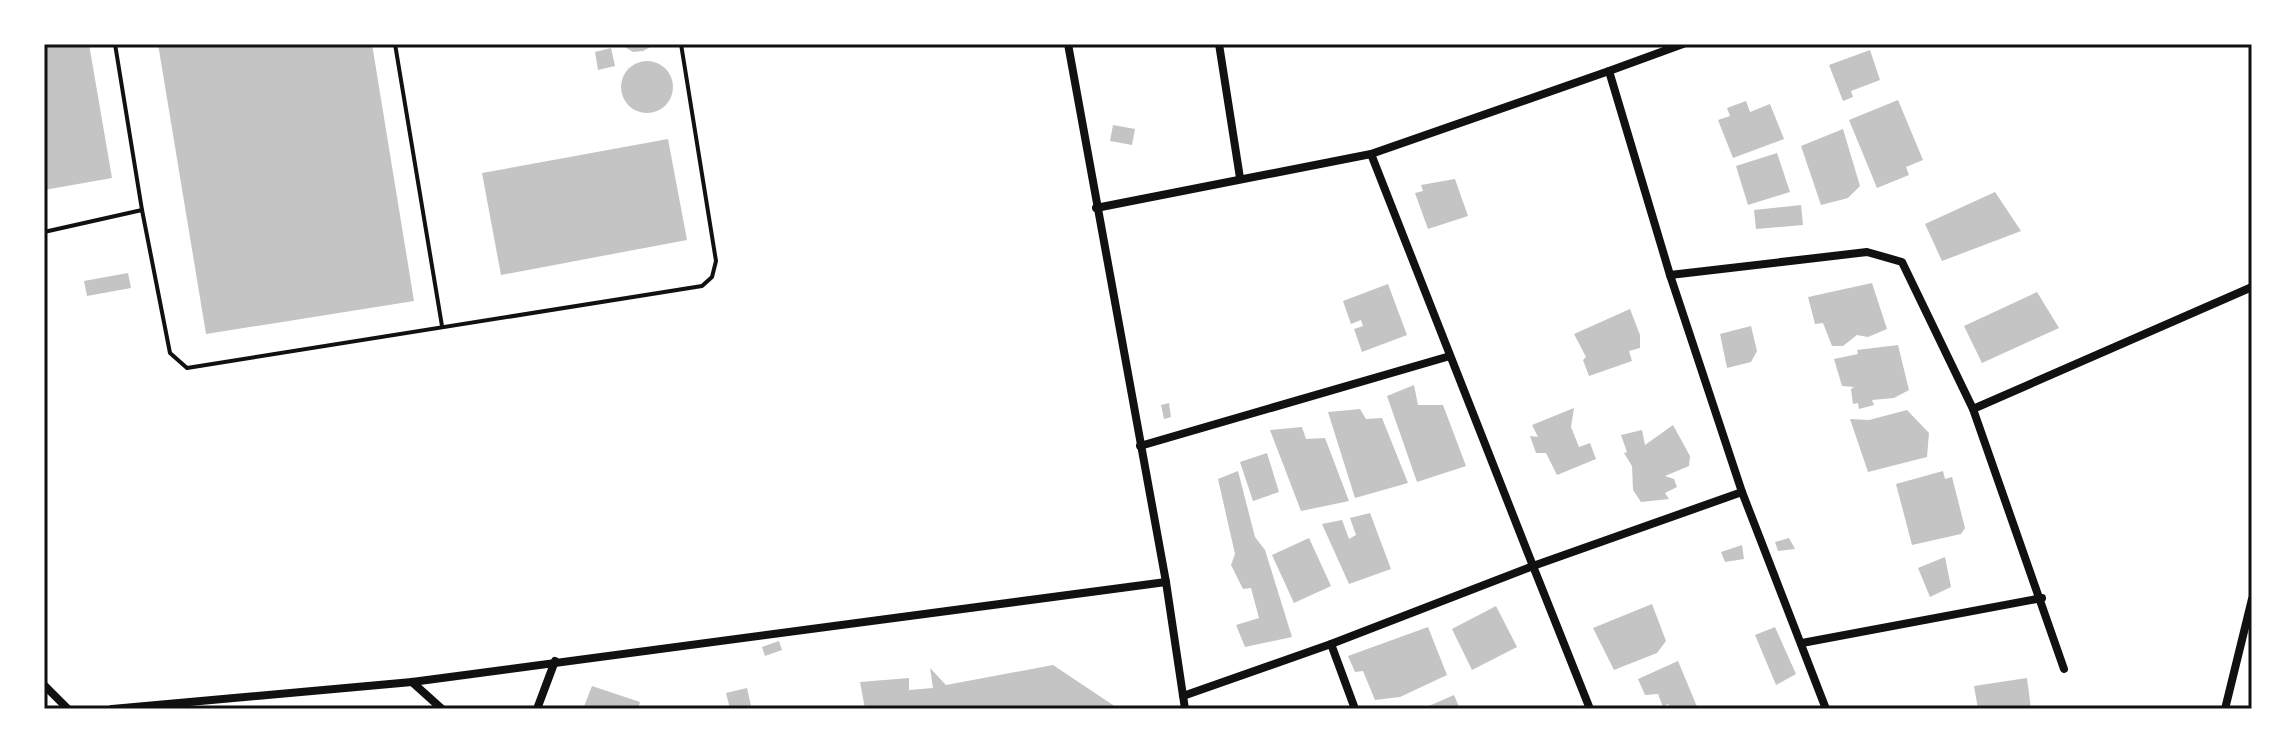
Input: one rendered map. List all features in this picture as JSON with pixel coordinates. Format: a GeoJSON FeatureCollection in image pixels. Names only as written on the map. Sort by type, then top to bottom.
{"type":"FeatureCollection","features":[{"type":"Feature","properties":{"kind":"street"},"geometry":{"type":"LineString","coordinates":[[1068,44],[1166,582],[1185,709]]}},
{"type":"Feature","properties":{"kind":"street"},"geometry":{"type":"LineString","coordinates":[[1219,44],[1240,178]]}},
{"type":"Feature","properties":{"kind":"street"},"geometry":{"type":"LineString","coordinates":[[1096,208],[1371,154],[1683,44]]}},
{"type":"Feature","properties":{"kind":"street"},"geometry":{"type":"LineString","coordinates":[[1609,71],[1670,275],[1742,492],[1826,709]]}},
{"type":"Feature","properties":{"kind":"street"},"geometry":{"type":"LineString","coordinates":[[1371,154],[1590,709]]}},
{"type":"Feature","properties":{"kind":"street"},"geometry":{"type":"LineString","coordinates":[[1670,275],[1867,252],[1902,262],[1973,409],[2042,598],[2064,669]]}},
{"type":"Feature","properties":{"kind":"street"},"geometry":{"type":"LineString","coordinates":[[1973,409],[2252,287]]}},
{"type":"Feature","properties":{"kind":"street"},"geometry":{"type":"LineString","coordinates":[[1140,446],[1450,356]]}},
{"type":"Feature","properties":{"kind":"street"},"geometry":{"type":"LineString","coordinates":[[1183,696],[1742,492]]}},
{"type":"Feature","properties":{"kind":"street"},"geometry":{"type":"LineString","coordinates":[[112,709],[412,682],[1166,582]]}},
{"type":"Feature","properties":{"kind":"street"},"geometry":{"type":"LineString","coordinates":[[1802,643],[2042,598]]}},
{"type":"Feature","properties":{"kind":"street"},"geometry":{"type":"LineString","coordinates":[[2225,709],[2252,599]]}},
{"type":"Feature","properties":{"kind":"street"},"geometry":{"type":"LineString","coordinates":[[1331,644],[1355,709]]}},
{"type":"Feature","properties":{"kind":"street"},"geometry":{"type":"LineString","coordinates":[[537,709],[555,661]]}},
{"type":"Feature","properties":{"kind":"street"},"geometry":{"type":"LineString","coordinates":[[412,682],[442,709]]}},
{"type":"Feature","properties":{"kind":"street"},"geometry":{"type":"LineString","coordinates":[[44,685],[68,709]]}},
{"type":"Feature","properties":{"kind":"lane"},"geometry":{"type":"LineString","coordinates":[[115,44],[142,210],[170,353],[187,368],[702,286],[712,277],[716,261],[681,44]]}},
{"type":"Feature","properties":{"kind":"lane"},"geometry":{"type":"LineString","coordinates":[[395,44],[442,326]]}},
{"type":"Feature","properties":{"kind":"lane"},"geometry":{"type":"LineString","coordinates":[[44,232],[142,210]]}},
{"type":"Feature","properties":{"kind":"building"},"geometry":{"type":"Polygon","coordinates":[[[44,44],[89,44],[112,178],[44,190],[44,44]]]}},
{"type":"Feature","properties":{"kind":"building"},"geometry":{"type":"Polygon","coordinates":[[[158,44],[372,44],[414,301],[206,334],[158,44]]]}},
{"type":"Feature","properties":{"kind":"building"},"geometry":{"type":"Polygon","coordinates":[[[620,44],[656,44],[633,52],[620,44]]]}},
{"type":"Feature","properties":{"kind":"building"},"geometry":{"type":"Polygon","coordinates":[[[611,48],[615,66],[598,70],[595,52],[611,48]]]}},
{"type":"Feature","properties":{"kind":"building"},"geometry":{"type":"Polygon","coordinates":[[[1870,50],[1880,80],[1851,91],[1853,97],[1843,101],[1829,65],[1870,50]]]}},
{"type":"Feature","properties":{"kind":"building"},"geometry":{"type":"Polygon","coordinates":[[[647,61],[665,69],[673,87],[665,105],[647,113],[629,105],[621,87],[629,69],[647,61]]]}},
{"type":"Feature","properties":{"kind":"building"},"geometry":{"type":"Polygon","coordinates":[[[1898,100],[1923,160],[1906,167],[1909,175],[1877,188],[1849,120],[1898,100]]]}},
{"type":"Feature","properties":{"kind":"building"},"geometry":{"type":"Polygon","coordinates":[[[1746,101],[1750,112],[1770,104],[1784,139],[1733,158],[1718,120],[1730,116],[1727,108],[1746,101]]]}},
{"type":"Feature","properties":{"kind":"building"},"geometry":{"type":"Polygon","coordinates":[[[1113,125],[1135,129],[1132,145],[1110,141],[1113,125]]]}},
{"type":"Feature","properties":{"kind":"building"},"geometry":{"type":"Polygon","coordinates":[[[1843,129],[1860,186],[1848,198],[1821,205],[1801,146],[1843,129]]]}},
{"type":"Feature","properties":{"kind":"building"},"geometry":{"type":"Polygon","coordinates":[[[668,139],[687,240],[501,275],[482,173],[668,139]]]}},
{"type":"Feature","properties":{"kind":"building"},"geometry":{"type":"Polygon","coordinates":[[[1777,153],[1790,192],[1748,205],[1736,166],[1777,153]]]}},
{"type":"Feature","properties":{"kind":"building"},"geometry":{"type":"Polygon","coordinates":[[[1455,179],[1468,216],[1428,229],[1415,193],[1423,191],[1421,185],[1455,179]]]}},
{"type":"Feature","properties":{"kind":"building"},"geometry":{"type":"Polygon","coordinates":[[[1995,192],[2021,231],[1942,261],[1925,224],[1995,192]]]}},
{"type":"Feature","properties":{"kind":"building"},"geometry":{"type":"Polygon","coordinates":[[[1801,205],[1803,225],[1756,229],[1754,210],[1801,205]]]}},
{"type":"Feature","properties":{"kind":"building"},"geometry":{"type":"Polygon","coordinates":[[[128,273],[131,288],[87,296],[84,281],[128,273]]]}},
{"type":"Feature","properties":{"kind":"building"},"geometry":{"type":"Polygon","coordinates":[[[1872,283],[1887,329],[1868,337],[1857,335],[1843,346],[1832,346],[1823,323],[1815,324],[1808,297],[1872,283]]]}},
{"type":"Feature","properties":{"kind":"building"},"geometry":{"type":"Polygon","coordinates":[[[1388,284],[1407,335],[1362,352],[1354,329],[1363,326],[1361,320],[1351,324],[1343,301],[1388,284]]]}},
{"type":"Feature","properties":{"kind":"building"},"geometry":{"type":"Polygon","coordinates":[[[2037,292],[2059,328],[1982,363],[1964,326],[2037,292]]]}},
{"type":"Feature","properties":{"kind":"building"},"geometry":{"type":"Polygon","coordinates":[[[1630,309],[1640,335],[1640,348],[1629,351],[1632,361],[1589,376],[1583,360],[1586,357],[1574,334],[1630,309]]]}},
{"type":"Feature","properties":{"kind":"building"},"geometry":{"type":"Polygon","coordinates":[[[1751,326],[1757,351],[1751,362],[1727,368],[1720,334],[1751,326]]]}},
{"type":"Feature","properties":{"kind":"building"},"geometry":{"type":"Polygon","coordinates":[[[1898,345],[1909,390],[1894,398],[1872,400],[1874,405],[1859,409],[1858,403],[1853,404],[1851,389],[1854,387],[1842,386],[1834,359],[1858,354],[1857,350],[1898,345]]]}},
{"type":"Feature","properties":{"kind":"building"},"geometry":{"type":"Polygon","coordinates":[[[1414,385],[1418,405],[1443,405],[1466,466],[1417,482],[1387,396],[1414,385]]]}},
{"type":"Feature","properties":{"kind":"building"},"geometry":{"type":"Polygon","coordinates":[[[1169,403],[1171,417],[1164,419],[1161,405],[1169,403]]]}},
{"type":"Feature","properties":{"kind":"building"},"geometry":{"type":"Polygon","coordinates":[[[1574,408],[1571,427],[1579,447],[1590,443],[1596,459],[1557,475],[1546,453],[1536,453],[1530,436],[1538,437],[1532,425],[1574,408]]]}},
{"type":"Feature","properties":{"kind":"building"},"geometry":{"type":"Polygon","coordinates":[[[1360,409],[1366,419],[1382,418],[1408,483],[1355,498],[1328,412],[1360,409]]]}},
{"type":"Feature","properties":{"kind":"building"},"geometry":{"type":"Polygon","coordinates":[[[1907,410],[1929,433],[1927,457],[1868,472],[1850,419],[1869,420],[1907,410]]]}},
{"type":"Feature","properties":{"kind":"building"},"geometry":{"type":"Polygon","coordinates":[[[1673,425],[1690,456],[1689,466],[1665,476],[1674,479],[1677,487],[1665,493],[1669,499],[1641,502],[1633,490],[1632,466],[1624,453],[1627,452],[1621,435],[1642,430],[1645,445],[1673,425]]]}},
{"type":"Feature","properties":{"kind":"building"},"geometry":{"type":"Polygon","coordinates":[[[1302,427],[1306,439],[1325,438],[1349,501],[1301,511],[1270,430],[1302,427]]]}},
{"type":"Feature","properties":{"kind":"building"},"geometry":{"type":"Polygon","coordinates":[[[1267,453],[1279,492],[1253,501],[1240,462],[1267,453]]]}},
{"type":"Feature","properties":{"kind":"building"},"geometry":{"type":"Polygon","coordinates":[[[1238,471],[1255,537],[1265,550],[1292,637],[1245,647],[1236,625],[1259,618],[1251,588],[1243,589],[1231,565],[1235,554],[1218,479],[1238,471]]]}},
{"type":"Feature","properties":{"kind":"building"},"geometry":{"type":"Polygon","coordinates":[[[1943,471],[1945,479],[1952,477],[1965,528],[1961,534],[1912,545],[1896,484],[1943,471]]]}},
{"type":"Feature","properties":{"kind":"building"},"geometry":{"type":"Polygon","coordinates":[[[1370,513],[1391,569],[1349,584],[1322,524],[1342,520],[1349,539],[1356,535],[1350,518],[1370,513]]]}},
{"type":"Feature","properties":{"kind":"building"},"geometry":{"type":"Polygon","coordinates":[[[1309,538],[1331,586],[1294,603],[1272,555],[1309,538]]]}},
{"type":"Feature","properties":{"kind":"building"},"geometry":{"type":"Polygon","coordinates":[[[1789,538],[1795,549],[1778,551],[1775,542],[1789,538]]]}},
{"type":"Feature","properties":{"kind":"building"},"geometry":{"type":"Polygon","coordinates":[[[1742,545],[1744,559],[1725,562],[1721,552],[1742,545]]]}},
{"type":"Feature","properties":{"kind":"building"},"geometry":{"type":"Polygon","coordinates":[[[1945,557],[1951,587],[1930,597],[1918,568],[1945,557]]]}},
{"type":"Feature","properties":{"kind":"building"},"geometry":{"type":"Polygon","coordinates":[[[1652,604],[1666,641],[1657,653],[1614,670],[1593,628],[1652,604]]]}},
{"type":"Feature","properties":{"kind":"building"},"geometry":{"type":"Polygon","coordinates":[[[1496,606],[1517,647],[1472,670],[1452,629],[1496,606]]]}},
{"type":"Feature","properties":{"kind":"building"},"geometry":{"type":"Polygon","coordinates":[[[1428,627],[1447,675],[1400,697],[1375,700],[1363,671],[1355,672],[1348,656],[1428,627]]]}},
{"type":"Feature","properties":{"kind":"building"},"geometry":{"type":"Polygon","coordinates":[[[1775,627],[1796,674],[1776,685],[1755,635],[1775,627]]]}},
{"type":"Feature","properties":{"kind":"building"},"geometry":{"type":"Polygon","coordinates":[[[779,641],[782,650],[765,656],[762,647],[779,641]]]}},
{"type":"Feature","properties":{"kind":"building"},"geometry":{"type":"Polygon","coordinates":[[[1678,661],[1698,709],[1671,709],[1668,704],[1663,707],[1658,694],[1645,695],[1638,679],[1678,661]]]}},
{"type":"Feature","properties":{"kind":"building"},"geometry":{"type":"Polygon","coordinates":[[[1053,665],[1119,709],[865,709],[860,682],[909,678],[909,690],[933,688],[930,668],[946,685],[1053,665]]]}},
{"type":"Feature","properties":{"kind":"building"},"geometry":{"type":"Polygon","coordinates":[[[2027,678],[2031,709],[1978,709],[1974,686],[2027,678]]]}},
{"type":"Feature","properties":{"kind":"building"},"geometry":{"type":"Polygon","coordinates":[[[592,686],[640,702],[638,709],[583,709],[592,686]]]}},
{"type":"Feature","properties":{"kind":"building"},"geometry":{"type":"Polygon","coordinates":[[[747,688],[751,706],[730,709],[726,693],[747,688]]]}},
{"type":"Feature","properties":{"kind":"building"},"geometry":{"type":"Polygon","coordinates":[[[1454,695],[1460,709],[1422,709],[1454,695]]]}}]}
